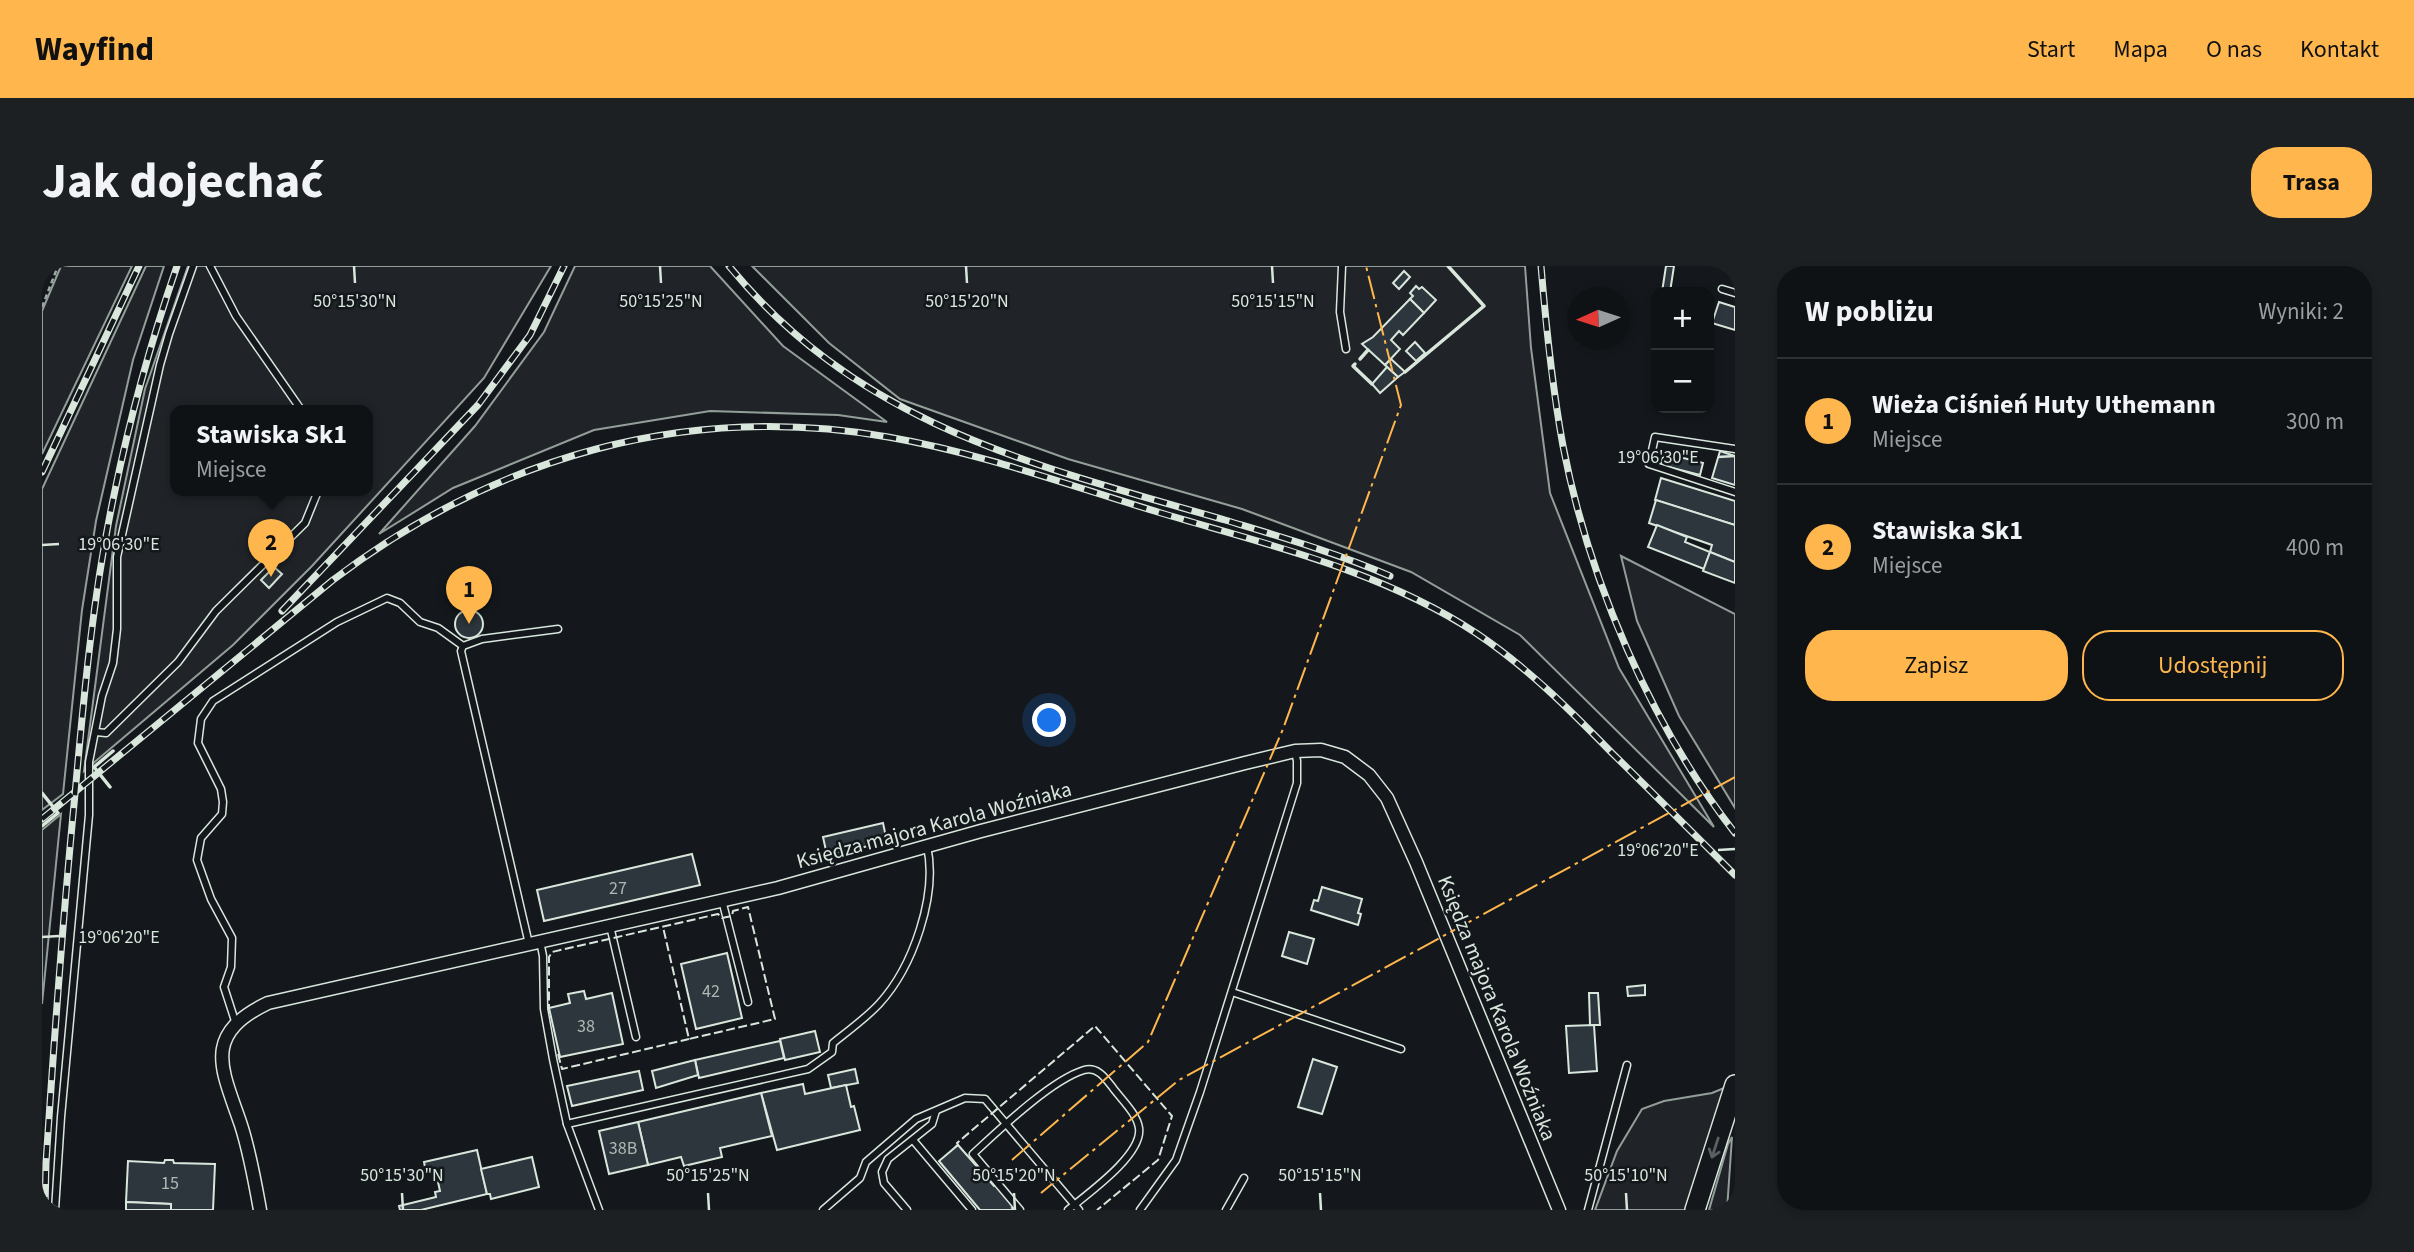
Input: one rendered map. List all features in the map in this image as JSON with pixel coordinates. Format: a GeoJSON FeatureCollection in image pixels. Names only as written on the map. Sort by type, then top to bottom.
{"type":"FeatureCollection","features":[{"type":"Feature","properties":{"kind":"main road"},"geometry":{"type":"LineString","coordinates":[[1695,1210],[1735,1086]]}},
{"type":"Feature","properties":{"kind":"street","name":"Księdza majora Karola Woźniaka"},"geometry":{"type":"LineString","coordinates":[[236,1024],[248,1012],[268,1003],[778,888],[927,846],[1295,751],[1321,750],[1345,757],[1369,775],[1387,798],[1416,862],[1559,1210]]}},
{"type":"Feature","properties":{"kind":"street"},"geometry":{"type":"LineString","coordinates":[[236,1024],[227,1035],[222,1065],[226,1086],[252,1164],[260,1210]]}},
{"type":"Feature","properties":{"kind":"lane"},"geometry":{"type":"LineString","coordinates":[[55,1210],[89,815],[89,762],[102,696],[115,652],[117,557],[160,365],[193,266]]}},
{"type":"Feature","properties":{"kind":"lane"},"geometry":{"type":"LineString","coordinates":[[209,266],[236,316],[298,405]]}},
{"type":"Feature","properties":{"kind":"lane"},"geometry":{"type":"LineString","coordinates":[[1342,266],[1340,312],[1346,349]]}},
{"type":"Feature","properties":{"kind":"lane"},"geometry":{"type":"LineString","coordinates":[[1722,289],[1735,293]]}},
{"type":"Feature","properties":{"kind":"lane"},"geometry":{"type":"LineString","coordinates":[[1735,449],[1655,437],[1648,464],[1735,492]]}},
{"type":"Feature","properties":{"kind":"lane"},"geometry":{"type":"LineString","coordinates":[[96,732],[106,733],[178,663],[216,611],[305,523],[316,496]]}},
{"type":"Feature","properties":{"kind":"lane"},"geometry":{"type":"LineString","coordinates":[[236,1024],[225,987],[231,967],[232,938],[211,899],[197,860],[201,838],[222,814],[223,802],[221,789],[198,743],[201,719],[213,702],[337,622],[387,598],[400,603],[420,622],[438,628],[463,646]]}},
{"type":"Feature","properties":{"kind":"lane"},"geometry":{"type":"LineString","coordinates":[[463,646],[482,639],[558,629]]}},
{"type":"Feature","properties":{"kind":"lane"},"geometry":{"type":"LineString","coordinates":[[463,646],[461,651],[535,943],[543,956],[544,1009],[567,1125],[599,1210]]}},
{"type":"Feature","properties":{"kind":"lane"},"geometry":{"type":"LineString","coordinates":[[1140,1210],[1176,1160],[1297,783],[1295,751]]}},
{"type":"Feature","properties":{"kind":"lane"},"geometry":{"type":"LineString","coordinates":[[567,1125],[808,1069],[820,1063],[832,1052],[833,1043],[878,1005],[906,961],[924,915],[930,886],[932,866],[927,846]]}},
{"type":"Feature","properties":{"kind":"lane"},"geometry":{"type":"LineString","coordinates":[[722,900],[748,1002]]}},
{"type":"Feature","properties":{"kind":"lane"},"geometry":{"type":"LineString","coordinates":[[610,926],[636,1037]]}},
{"type":"Feature","properties":{"kind":"lane"},"geometry":{"type":"LineString","coordinates":[[1231,992],[1401,1049]]}},
{"type":"Feature","properties":{"kind":"lane"},"geometry":{"type":"LineString","coordinates":[[1588,1210],[1627,1065]]}},
{"type":"Feature","properties":{"kind":"lane"},"geometry":{"type":"LineString","coordinates":[[1020,1210],[973,1154],[1049,1090],[1084,1070],[1102,1074],[1137,1120],[1140,1131],[1138,1141],[1117,1168],[1077,1207],[1068,1210]]}},
{"type":"Feature","properties":{"kind":"lane"},"geometry":{"type":"LineString","coordinates":[[824,1210],[860,1178],[866,1162],[916,1119],[965,1098],[985,1099],[1077,1207]]}},
{"type":"Feature","properties":{"kind":"lane"},"geometry":{"type":"LineString","coordinates":[[907,1210],[884,1183],[882,1172],[888,1159],[932,1124],[936,1111]]}},
{"type":"Feature","properties":{"kind":"lane"},"geometry":{"type":"LineString","coordinates":[[914,1139],[972,1210]]}},
{"type":"Feature","properties":{"kind":"lane"},"geometry":{"type":"LineString","coordinates":[[1226,1210],[1244,1178]]}},
{"type":"Feature","properties":{"kind":"path"},"geometry":{"type":"LineString","coordinates":[[42,307],[58,266]]}},
{"type":"Feature","properties":{"kind":"shaded area"},"geometry":{"type":"Polygon","coordinates":[[[61,266],[132,266],[42,454],[42,311],[61,266]]]}},
{"type":"Feature","properties":{"kind":"shaded area"},"geometry":{"type":"Polygon","coordinates":[[[146,266],[164,266],[133,360],[96,521],[82,610],[63,794],[42,810],[42,489],[146,266]]]}},
{"type":"Feature","properties":{"kind":"shaded area"},"geometry":{"type":"Polygon","coordinates":[[[188,266],[551,266],[484,378],[312,566],[233,645],[84,771],[116,526],[145,389],[188,266]]]}},
{"type":"Feature","properties":{"kind":"shaded area"},"geometry":{"type":"Polygon","coordinates":[[[575,266],[710,266],[783,346],[887,422],[838,415],[710,411],[594,430],[453,488],[379,534],[475,426],[544,332],[575,266]]]}},
{"type":"Feature","properties":{"kind":"shaded area"},"geometry":{"type":"Polygon","coordinates":[[[752,266],[1525,266],[1531,348],[1550,493],[1619,668],[1714,827],[1520,635],[1411,572],[1242,509],[1068,459],[900,399],[829,343],[752,266]]]}},
{"type":"Feature","properties":{"kind":"shaded area"},"geometry":{"type":"Polygon","coordinates":[[[1621,556],[1735,614],[1735,808],[1679,716],[1637,621],[1621,556]]]}},
{"type":"Feature","properties":{"kind":"shaded area"},"geometry":{"type":"Polygon","coordinates":[[[61,814],[42,1004],[42,830],[61,814]]]}},
{"type":"Feature","properties":{"kind":"shaded area"},"geometry":{"type":"Polygon","coordinates":[[[1729,1086],[1690,1210],[1595,1210],[1617,1151],[1642,1109],[1664,1101],[1712,1093],[1729,1086]]]}},
{"type":"Feature","properties":{"kind":"shaded area"},"geometry":{"type":"Polygon","coordinates":[[[1732,1137],[1727,1210],[1709,1210],[1728,1144],[1732,1137]]]}},
{"type":"Feature","properties":{"kind":"building"},"geometry":{"type":"Polygon","coordinates":[[[1666,266],[1674,266],[1671,287],[1663,287],[1666,266]]]}},
{"type":"Feature","properties":{"kind":"building"},"geometry":{"type":"Polygon","coordinates":[[[1404,271],[1410,277],[1399,289],[1393,283],[1404,271]]]}},
{"type":"Feature","properties":{"kind":"building"},"geometry":{"type":"Polygon","coordinates":[[[1416,286],[1419,289],[1422,287],[1436,300],[1424,313],[1410,299],[1413,296],[1410,293],[1416,286]]]}},
{"type":"Feature","properties":{"kind":"building"},"geometry":{"type":"Polygon","coordinates":[[[1410,299],[1424,313],[1403,335],[1399,331],[1391,340],[1400,349],[1385,365],[1362,344],[1373,337],[1410,299]]]}},
{"type":"Feature","properties":{"kind":"building"},"geometry":{"type":"Polygon","coordinates":[[[1719,302],[1735,307],[1735,330],[1714,324],[1719,302]]]}},
{"type":"Feature","properties":{"kind":"building"},"geometry":{"type":"Polygon","coordinates":[[[1415,342],[1425,353],[1416,361],[1406,351],[1415,342]]]}},
{"type":"Feature","properties":{"kind":"building"},"geometry":{"type":"Polygon","coordinates":[[[1391,359],[1405,372],[1398,377],[1385,365],[1391,359]]]}},
{"type":"Feature","properties":{"kind":"building"},"geometry":{"type":"Polygon","coordinates":[[[1387,367],[1398,377],[1380,393],[1372,384],[1387,367]]]}},
{"type":"Feature","properties":{"kind":"building"},"geometry":{"type":"Polygon","coordinates":[[[1720,451],[1735,456],[1735,485],[1712,478],[1720,451]]]}},
{"type":"Feature","properties":{"kind":"building"},"geometry":{"type":"Polygon","coordinates":[[[1664,453],[1703,463],[1700,475],[1661,465],[1664,453]]]}},
{"type":"Feature","properties":{"kind":"building"},"geometry":{"type":"Polygon","coordinates":[[[1661,478],[1735,501],[1735,525],[1655,500],[1661,478]]]}},
{"type":"Feature","properties":{"kind":"building"},"geometry":{"type":"Polygon","coordinates":[[[1656,500],[1735,525],[1735,562],[1710,552],[1712,545],[1649,523],[1656,500]]]}},
{"type":"Feature","properties":{"kind":"building"},"geometry":{"type":"Polygon","coordinates":[[[1657,525],[1687,537],[1685,542],[1710,552],[1704,569],[1648,547],[1657,525]]]}},
{"type":"Feature","properties":{"kind":"building"},"geometry":{"type":"Polygon","coordinates":[[[1710,552],[1735,562],[1735,583],[1703,571],[1710,552]]]}},
{"type":"Feature","properties":{"kind":"building"},"geometry":{"type":"Polygon","coordinates":[[[274,567],[282,574],[269,588],[261,580],[274,567]]]}},
{"type":"Feature","properties":{"kind":"building"},"geometry":{"type":"Polygon","coordinates":[[[469,610],[479,614],[483,624],[479,634],[469,638],[459,634],[455,624],[459,614],[469,610]]]}},
{"type":"Feature","properties":{"kind":"building"},"geometry":{"type":"Polygon","coordinates":[[[883,823],[887,842],[827,855],[823,837],[883,823]]]}},
{"type":"Feature","properties":{"kind":"building"},"geometry":{"type":"Polygon","coordinates":[[[692,854],[700,885],[544,921],[537,890],[692,854]]]}},
{"type":"Feature","properties":{"kind":"building"},"geometry":{"type":"Polygon","coordinates":[[[1322,887],[1362,899],[1358,925],[1311,910],[1314,900],[1318,901],[1322,887]]]}},
{"type":"Feature","properties":{"kind":"building"},"geometry":{"type":"Polygon","coordinates":[[[1289,932],[1314,939],[1307,964],[1282,956],[1289,932]]]}},
{"type":"Feature","properties":{"kind":"building"},"geometry":{"type":"Polygon","coordinates":[[[727,953],[742,1018],[696,1029],[681,964],[727,953]]]}},
{"type":"Feature","properties":{"kind":"building"},"geometry":{"type":"Polygon","coordinates":[[[1645,985],[1645,995],[1628,996],[1627,987],[1645,985]]]}},
{"type":"Feature","properties":{"kind":"building"},"geometry":{"type":"Polygon","coordinates":[[[584,991],[586,999],[612,993],[623,1044],[560,1057],[549,1008],[570,1003],[568,994],[584,991]]]}},
{"type":"Feature","properties":{"kind":"building"},"geometry":{"type":"Polygon","coordinates":[[[1589,993],[1598,993],[1600,1025],[1590,1025],[1589,993]]]}},
{"type":"Feature","properties":{"kind":"building"},"geometry":{"type":"Polygon","coordinates":[[[1594,1025],[1597,1071],[1569,1073],[1566,1026],[1594,1025]]]}},
{"type":"Feature","properties":{"kind":"building"},"geometry":{"type":"Polygon","coordinates":[[[815,1031],[820,1052],[785,1060],[780,1039],[815,1031]]]}},
{"type":"Feature","properties":{"kind":"building"},"geometry":{"type":"Polygon","coordinates":[[[780,1041],[784,1058],[699,1078],[695,1060],[780,1041]]]}},
{"type":"Feature","properties":{"kind":"building"},"geometry":{"type":"Polygon","coordinates":[[[1313,1059],[1337,1067],[1322,1114],[1298,1107],[1313,1059]]]}},
{"type":"Feature","properties":{"kind":"building"},"geometry":{"type":"Polygon","coordinates":[[[695,1060],[698,1075],[656,1088],[652,1071],[695,1060]]]}},
{"type":"Feature","properties":{"kind":"building"},"geometry":{"type":"Polygon","coordinates":[[[855,1069],[858,1083],[831,1088],[828,1075],[855,1069]]]}},
{"type":"Feature","properties":{"kind":"building"},"geometry":{"type":"Polygon","coordinates":[[[639,1071],[643,1090],[572,1106],[567,1086],[639,1071]]]}},
{"type":"Feature","properties":{"kind":"building"},"geometry":{"type":"Polygon","coordinates":[[[803,1084],[805,1094],[846,1085],[860,1130],[777,1150],[761,1093],[803,1084]]]}},
{"type":"Feature","properties":{"kind":"building"},"geometry":{"type":"Polygon","coordinates":[[[761,1093],[772,1136],[720,1148],[722,1157],[684,1166],[681,1157],[648,1165],[638,1122],[761,1093]]]}},
{"type":"Feature","properties":{"kind":"building"},"geometry":{"type":"Polygon","coordinates":[[[638,1122],[648,1165],[609,1174],[599,1131],[638,1122]]]}},
{"type":"Feature","properties":{"kind":"building"},"geometry":{"type":"Polygon","coordinates":[[[958,1145],[994,1186],[997,1184],[1015,1206],[1012,1208],[1014,1210],[980,1210],[939,1161],[958,1145]]]}},
{"type":"Feature","properties":{"kind":"building"},"geometry":{"type":"Polygon","coordinates":[[[477,1150],[487,1194],[421,1210],[400,1210],[399,1206],[436,1197],[435,1192],[440,1191],[436,1173],[426,1172],[424,1162],[477,1150]]]}},
{"type":"Feature","properties":{"kind":"building"},"geometry":{"type":"Polygon","coordinates":[[[532,1157],[539,1187],[491,1199],[490,1194],[487,1194],[481,1169],[532,1157]]]}},
{"type":"Feature","properties":{"kind":"building"},"geometry":{"type":"Polygon","coordinates":[[[165,1160],[173,1160],[174,1163],[215,1164],[213,1210],[171,1210],[171,1204],[126,1202],[128,1161],[164,1163],[165,1160]]]}},
{"type":"Feature","properties":{"kind":"building"},"geometry":{"type":"Polygon","coordinates":[[[126,1202],[171,1204],[171,1210],[126,1210],[126,1202]]]}},
{"type":"Feature","properties":{"kind":"railway"},"geometry":{"type":"LineString","coordinates":[[42,472],[139,266]]}},
{"type":"Feature","properties":{"kind":"railway"},"geometry":{"type":"LineString","coordinates":[[45,1210],[63,932],[95,607],[127,437],[177,266]]}},
{"type":"Feature","properties":{"kind":"railway"},"geometry":{"type":"LineString","coordinates":[[282,611],[478,405],[530,335],[564,266]]}},
{"type":"Feature","properties":{"kind":"railway"},"geometry":{"type":"LineString","coordinates":[[729,266],[781,321],[836,366],[894,403],[955,433],[1019,458],[1288,539],[1390,576]]}},
{"type":"Feature","properties":{"kind":"railway"},"geometry":{"type":"LineString","coordinates":[[1541,266],[1559,424],[1574,497],[1589,548],[1627,650],[1651,699],[1676,746],[1735,833]]}},
{"type":"Feature","properties":{"kind":"railway"},"geometry":{"type":"LineString","coordinates":[[42,819],[333,580],[395,537],[460,501],[527,471],[596,449],[666,434],[739,427],[813,428],[888,437],[992,461],[1324,562],[1363,576],[1440,611],[1495,646],[1547,690],[1735,875]]}},
{"type":"Feature","properties":{"kind":"fence"},"geometry":{"type":"LineString","coordinates":[[549,1013],[549,957],[552,952],[718,914],[722,918],[732,916],[733,911],[748,907],[775,1019],[689,1039],[663,927]]}},
{"type":"Feature","properties":{"kind":"fence"},"geometry":{"type":"LineString","coordinates":[[955,1147],[1095,1026],[1172,1116],[1158,1160],[1097,1210]]}},
{"type":"Feature","properties":{"kind":"fence"},"geometry":{"type":"LineString","coordinates":[[558,1054],[562,1069],[689,1039]]}},
{"type":"Feature","properties":{"kind":"wall"},"geometry":{"type":"LineString","coordinates":[[1405,372],[1484,306],[1448,266]]}},
{"type":"Feature","properties":{"kind":"wall"},"geometry":{"type":"LineString","coordinates":[[1360,359],[1368,350]]}},
{"type":"Feature","properties":{"kind":"wall"},"geometry":{"type":"LineString","coordinates":[[1355,364],[1353,366],[1372,384]]}},
{"type":"Feature","properties":{"kind":"wall"},"geometry":{"type":"LineString","coordinates":[[110,787],[94,767],[113,751]]}},
{"type":"Feature","properties":{"kind":"wall"},"geometry":{"type":"LineString","coordinates":[[42,793],[58,813],[42,826]]}},
{"type":"Feature","properties":{"kind":"power"},"geometry":{"type":"LineString","coordinates":[[1012,1160],[1148,1042],[1283,729],[1401,405],[1366,266]]}},
{"type":"Feature","properties":{"kind":"power"},"geometry":{"type":"LineString","coordinates":[[1041,1193],[1179,1080],[1735,777]]}},
{"type":"Feature","properties":{"kind":"place","name":"Stawiska Sk1"},"geometry":{"type":"Point","coordinates":[271,577]}},
{"type":"Feature","properties":{"kind":"place","name":"Wieża Ciśnień Huty Uthemann"},"geometry":{"type":"Point","coordinates":[469,624]}}]}
